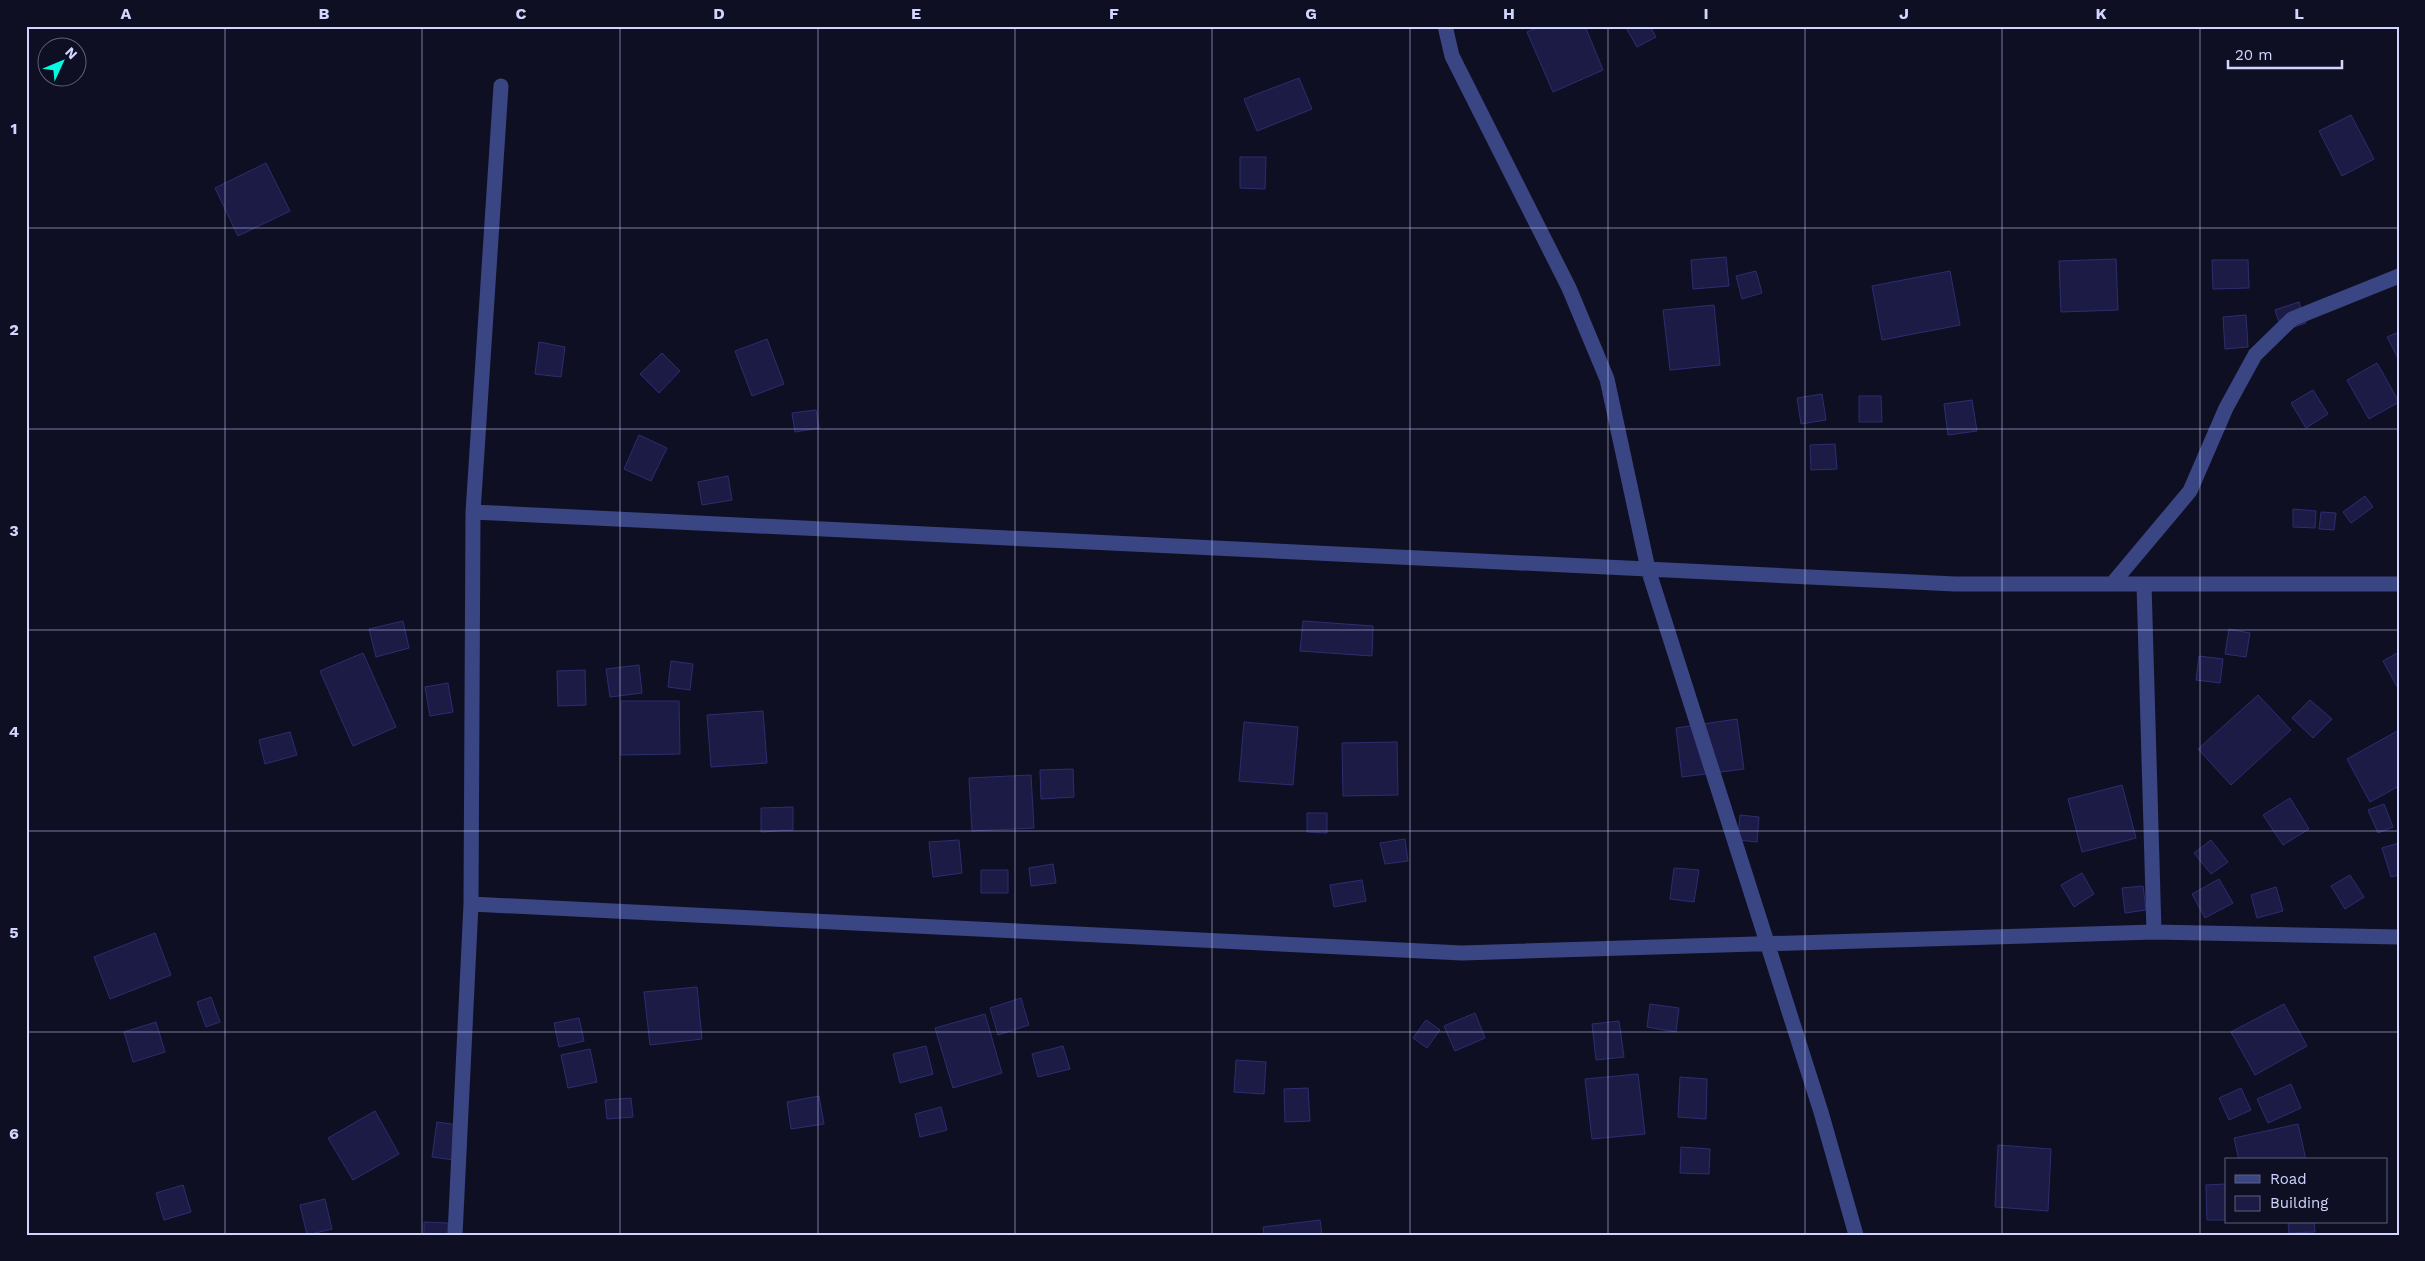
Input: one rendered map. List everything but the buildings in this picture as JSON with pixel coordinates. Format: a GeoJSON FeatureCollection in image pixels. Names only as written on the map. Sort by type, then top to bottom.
{"type":"FeatureCollection","features":[{"type":"Feature","properties":{"kind":"street"},"geometry":{"type":"LineString","coordinates":[[1445,26],[1452,56],[1569,288],[1607,378],[1648,569],[1821,1112],[1856,1235]]}},
{"type":"Feature","properties":{"kind":"street"},"geometry":{"type":"LineString","coordinates":[[455,1235],[471,904],[473,512],[501,86]]}},
{"type":"Feature","properties":{"kind":"street"},"geometry":{"type":"LineString","coordinates":[[2112,584],[2190,491],[2226,408],[2255,355],[2292,319],[2399,276]]}},
{"type":"Feature","properties":{"kind":"street"},"geometry":{"type":"LineString","coordinates":[[473,512],[1955,584],[2399,584]]}},
{"type":"Feature","properties":{"kind":"street"},"geometry":{"type":"LineString","coordinates":[[2144,584],[2154,932]]}},
{"type":"Feature","properties":{"kind":"street"},"geometry":{"type":"LineString","coordinates":[[471,904],[1462,953],[2154,932],[2399,937]]}}]}
